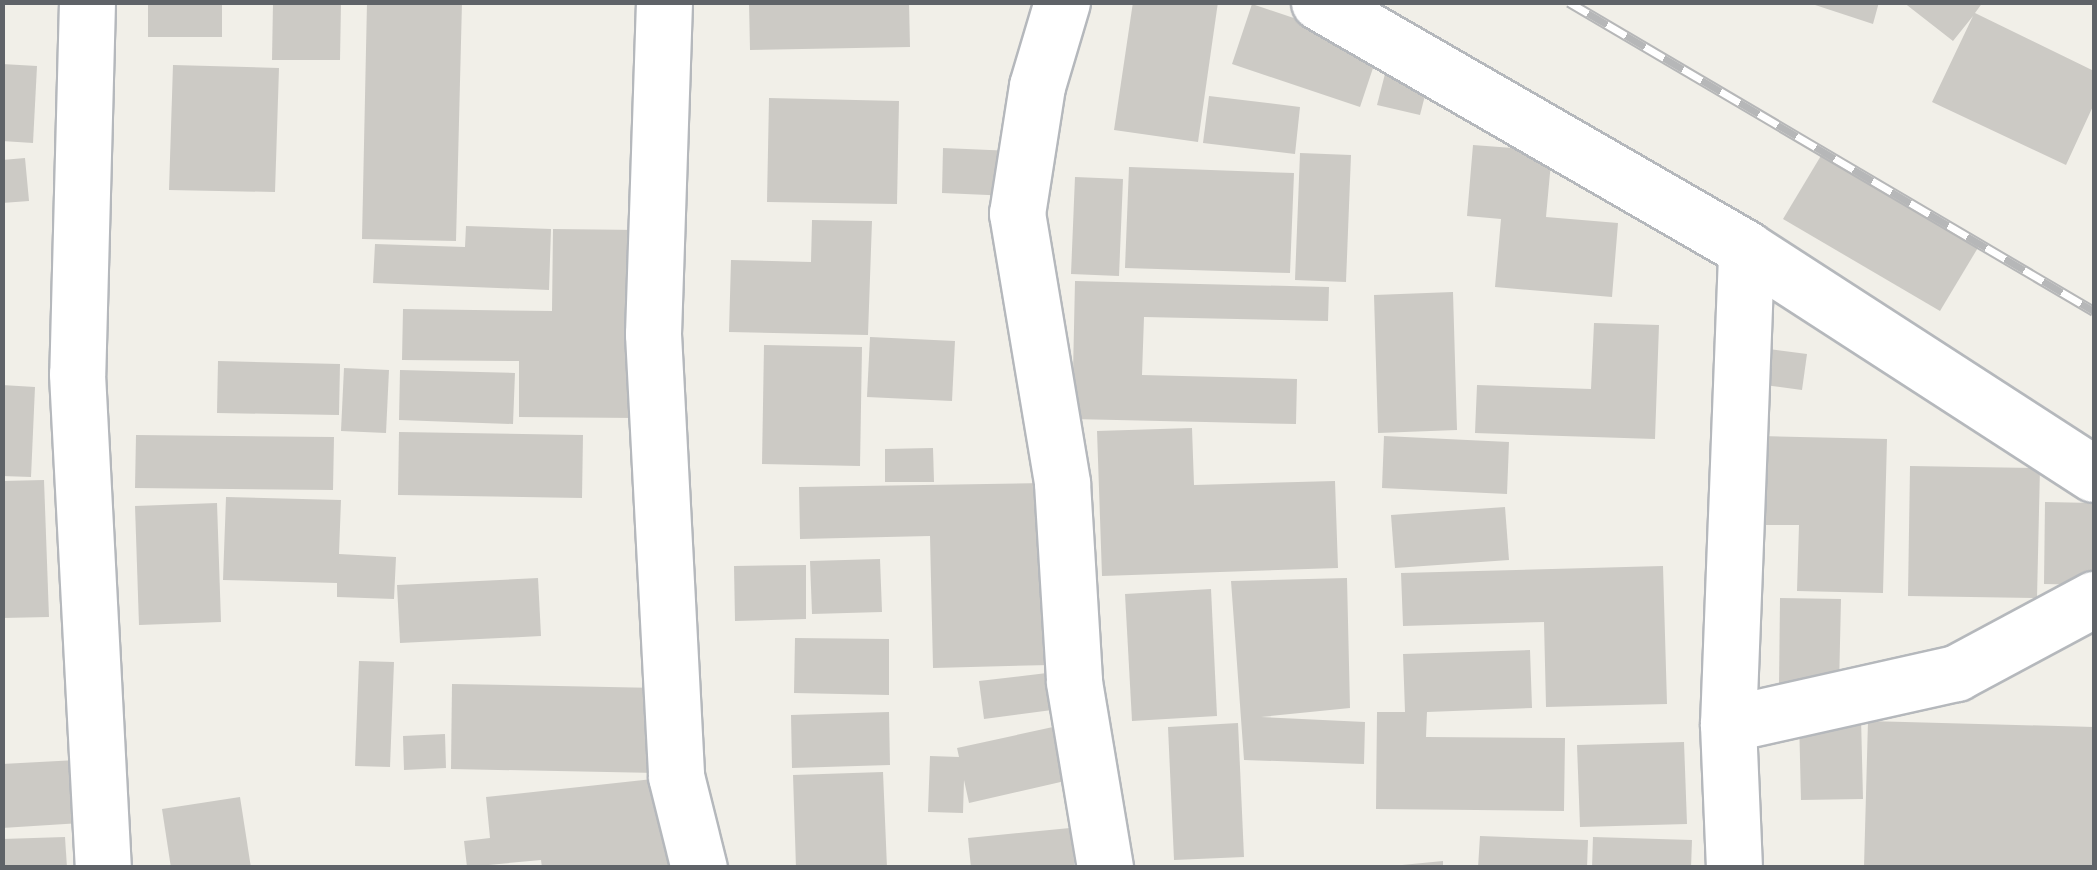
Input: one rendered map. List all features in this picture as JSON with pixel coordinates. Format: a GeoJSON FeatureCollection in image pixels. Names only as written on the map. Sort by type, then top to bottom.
{"type":"FeatureCollection","features":[{"type":"Feature","properties":{"kind":"street"},"geometry":{"type":"LineString","coordinates":[[87,2],[77,374],[102,868]]}},
{"type":"Feature","properties":{"kind":"street"},"geometry":{"type":"LineString","coordinates":[[664,2],[653,334],[676,776],[699,868]]}},
{"type":"Feature","properties":{"kind":"street"},"geometry":{"type":"LineString","coordinates":[[1062,2],[1036,86],[1017,213],[1062,483],[1074,682],[1105,868]]}},
{"type":"Feature","properties":{"kind":"street"},"geometry":{"type":"LineString","coordinates":[[1319,2],[1746,249],[2094,474]]}},
{"type":"Feature","properties":{"kind":"street"},"geometry":{"type":"LineString","coordinates":[[1734,868],[1728,724],[1746,249]]}},
{"type":"Feature","properties":{"kind":"street"},"geometry":{"type":"LineString","coordinates":[[1728,724],[1956,673],[2094,599]]}},
{"type":"Feature","properties":{"kind":"building"},"geometry":{"type":"Polygon","coordinates":[[[148,2],[222,2],[222,37],[148,37],[148,2]]]}},
{"type":"Feature","properties":{"kind":"building"},"geometry":{"type":"Polygon","coordinates":[[[367,2],[462,2],[456,241],[362,239],[367,2]]]}},
{"type":"Feature","properties":{"kind":"building"},"geometry":{"type":"Polygon","coordinates":[[[749,2],[909,2],[910,47],[750,50],[749,2]]]}},
{"type":"Feature","properties":{"kind":"building"},"geometry":{"type":"Polygon","coordinates":[[[1133,2],[1218,2],[1198,142],[1114,130],[1133,2]]]}},
{"type":"Feature","properties":{"kind":"building"},"geometry":{"type":"Polygon","coordinates":[[[1806,2],[1879,2],[1873,24],[1806,2]]]}},
{"type":"Feature","properties":{"kind":"building"},"geometry":{"type":"Polygon","coordinates":[[[1903,2],[1983,2],[1975,13],[2094,71],[2094,104],[2066,165],[1932,102],[1973,16],[1953,41],[1903,2]]]}},
{"type":"Feature","properties":{"kind":"building"},"geometry":{"type":"Polygon","coordinates":[[[273,3],[341,3],[340,60],[272,60],[273,3]]]}},
{"type":"Feature","properties":{"kind":"building"},"geometry":{"type":"Polygon","coordinates":[[[1252,4],[1380,47],[1360,107],[1232,64],[1252,4]]]}},
{"type":"Feature","properties":{"kind":"building"},"geometry":{"type":"Polygon","coordinates":[[[2,64],[37,66],[33,143],[2,141],[2,64]]]}},
{"type":"Feature","properties":{"kind":"building"},"geometry":{"type":"Polygon","coordinates":[[[173,65],[279,68],[275,192],[169,190],[173,65]]]}},
{"type":"Feature","properties":{"kind":"building"},"geometry":{"type":"Polygon","coordinates":[[[1386,70],[1429,80],[1420,115],[1377,105],[1386,70]]]}},
{"type":"Feature","properties":{"kind":"building"},"geometry":{"type":"Polygon","coordinates":[[[1209,96],[1300,107],[1295,154],[1203,143],[1209,96]]]}},
{"type":"Feature","properties":{"kind":"building"},"geometry":{"type":"Polygon","coordinates":[[[769,98],[899,101],[897,204],[767,202],[769,98]]]}},
{"type":"Feature","properties":{"kind":"building"},"geometry":{"type":"Polygon","coordinates":[[[1473,145],[1552,151],[1546,217],[1618,223],[1612,297],[1495,287],[1501,219],[1467,216],[1473,145]]]}},
{"type":"Feature","properties":{"kind":"building"},"geometry":{"type":"Polygon","coordinates":[[[943,148],[1013,151],[1011,196],[942,193],[943,148]]]}},
{"type":"Feature","properties":{"kind":"building"},"geometry":{"type":"Polygon","coordinates":[[[1300,153],[1351,155],[1346,282],[1295,280],[1300,153]]]}},
{"type":"Feature","properties":{"kind":"building"},"geometry":{"type":"Polygon","coordinates":[[[1822,154],[1979,246],[1940,311],[1783,219],[1822,154]]]}},
{"type":"Feature","properties":{"kind":"building"},"geometry":{"type":"Polygon","coordinates":[[[25,158],[29,201],[2,203],[2,160],[25,158]]]}},
{"type":"Feature","properties":{"kind":"building"},"geometry":{"type":"Polygon","coordinates":[[[1129,167],[1294,173],[1290,273],[1125,268],[1129,167]]]}},
{"type":"Feature","properties":{"kind":"building"},"geometry":{"type":"Polygon","coordinates":[[[1075,177],[1123,179],[1119,276],[1071,274],[1075,177]]]}},
{"type":"Feature","properties":{"kind":"building"},"geometry":{"type":"Polygon","coordinates":[[[812,220],[872,221],[868,335],[729,332],[731,260],[811,262],[812,220]]]}},
{"type":"Feature","properties":{"kind":"building"},"geometry":{"type":"Polygon","coordinates":[[[466,226],[551,229],[549,290],[373,283],[375,244],[465,247],[466,226]]]}},
{"type":"Feature","properties":{"kind":"building"},"geometry":{"type":"Polygon","coordinates":[[[553,229],[639,230],[637,418],[519,417],[519,361],[402,360],[403,309],[552,311],[553,229]]]}},
{"type":"Feature","properties":{"kind":"building"},"geometry":{"type":"Polygon","coordinates":[[[1075,281],[1329,287],[1328,321],[1144,317],[1142,375],[1297,379],[1296,424],[1072,419],[1075,281]]]}},
{"type":"Feature","properties":{"kind":"building"},"geometry":{"type":"Polygon","coordinates":[[[1453,292],[1457,430],[1378,433],[1374,295],[1453,292]]]}},
{"type":"Feature","properties":{"kind":"building"},"geometry":{"type":"Polygon","coordinates":[[[1594,323],[1659,325],[1655,439],[1475,433],[1477,385],[1591,389],[1594,323]]]}},
{"type":"Feature","properties":{"kind":"building"},"geometry":{"type":"Polygon","coordinates":[[[870,337],[955,341],[952,401],[867,397],[870,337]]]}},
{"type":"Feature","properties":{"kind":"building"},"geometry":{"type":"Polygon","coordinates":[[[764,345],[862,347],[860,466],[762,464],[764,345]]]}},
{"type":"Feature","properties":{"kind":"building"},"geometry":{"type":"Polygon","coordinates":[[[1769,349],[1807,354],[1802,390],[1764,385],[1769,349]]]}},
{"type":"Feature","properties":{"kind":"building"},"geometry":{"type":"Polygon","coordinates":[[[218,361],[340,364],[339,415],[217,413],[218,361]]]}},
{"type":"Feature","properties":{"kind":"building"},"geometry":{"type":"Polygon","coordinates":[[[344,368],[389,370],[386,433],[341,431],[344,368]]]}},
{"type":"Feature","properties":{"kind":"building"},"geometry":{"type":"Polygon","coordinates":[[[400,370],[515,373],[513,424],[399,420],[400,370]]]}},
{"type":"Feature","properties":{"kind":"building"},"geometry":{"type":"Polygon","coordinates":[[[2,385],[35,387],[31,477],[2,476],[2,385]]]}},
{"type":"Feature","properties":{"kind":"building"},"geometry":{"type":"Polygon","coordinates":[[[1192,428],[1194,485],[1335,481],[1338,568],[1102,576],[1097,431],[1192,428]]]}},
{"type":"Feature","properties":{"kind":"building"},"geometry":{"type":"Polygon","coordinates":[[[399,432],[583,435],[582,498],[398,495],[399,432]]]}},
{"type":"Feature","properties":{"kind":"building"},"geometry":{"type":"Polygon","coordinates":[[[136,435],[334,437],[333,490],[135,488],[136,435]]]}},
{"type":"Feature","properties":{"kind":"building"},"geometry":{"type":"Polygon","coordinates":[[[1384,436],[1509,442],[1507,494],[1382,488],[1384,436]]]}},
{"type":"Feature","properties":{"kind":"building"},"geometry":{"type":"Polygon","coordinates":[[[1761,436],[1887,439],[1883,593],[1797,591],[1799,525],[1759,525],[1761,436]]]}},
{"type":"Feature","properties":{"kind":"building"},"geometry":{"type":"Polygon","coordinates":[[[933,448],[934,482],[885,482],[885,449],[933,448]]]}},
{"type":"Feature","properties":{"kind":"building"},"geometry":{"type":"Polygon","coordinates":[[[1910,466],[2040,468],[2037,598],[1908,596],[1910,466]]]}},
{"type":"Feature","properties":{"kind":"building"},"geometry":{"type":"Polygon","coordinates":[[[44,480],[49,617],[2,618],[2,481],[44,480]]]}},
{"type":"Feature","properties":{"kind":"building"},"geometry":{"type":"Polygon","coordinates":[[[1046,483],[1050,665],[933,668],[930,536],[800,539],[799,487],[1046,483]]]}},
{"type":"Feature","properties":{"kind":"building"},"geometry":{"type":"Polygon","coordinates":[[[226,497],[341,500],[339,554],[396,557],[394,599],[337,597],[337,583],[223,580],[226,497]]]}},
{"type":"Feature","properties":{"kind":"building"},"geometry":{"type":"Polygon","coordinates":[[[2045,502],[2094,503],[2094,585],[2044,584],[2045,502]]]}},
{"type":"Feature","properties":{"kind":"building"},"geometry":{"type":"Polygon","coordinates":[[[217,503],[221,622],[139,625],[135,506],[217,503]]]}},
{"type":"Feature","properties":{"kind":"building"},"geometry":{"type":"Polygon","coordinates":[[[1505,507],[1509,560],[1395,568],[1391,515],[1505,507]]]}},
{"type":"Feature","properties":{"kind":"building"},"geometry":{"type":"Polygon","coordinates":[[[880,559],[882,612],[812,614],[810,561],[880,559]]]}},
{"type":"Feature","properties":{"kind":"building"},"geometry":{"type":"Polygon","coordinates":[[[806,565],[806,619],[735,621],[734,566],[806,565]]]}},
{"type":"Feature","properties":{"kind":"building"},"geometry":{"type":"Polygon","coordinates":[[[1663,566],[1667,704],[1546,707],[1544,622],[1403,626],[1401,573],[1663,566]]]}},
{"type":"Feature","properties":{"kind":"building"},"geometry":{"type":"Polygon","coordinates":[[[538,578],[541,636],[400,643],[397,585],[538,578]]]}},
{"type":"Feature","properties":{"kind":"building"},"geometry":{"type":"Polygon","coordinates":[[[1347,578],[1350,708],[1261,717],[1365,722],[1364,764],[1244,760],[1231,581],[1347,578]]]}},
{"type":"Feature","properties":{"kind":"building"},"geometry":{"type":"Polygon","coordinates":[[[1211,589],[1217,716],[1132,721],[1125,594],[1211,589]]]}},
{"type":"Feature","properties":{"kind":"building"},"geometry":{"type":"Polygon","coordinates":[[[1780,598],[1841,599],[1839,687],[1779,686],[1780,598]]]}},
{"type":"Feature","properties":{"kind":"building"},"geometry":{"type":"Polygon","coordinates":[[[795,638],[889,639],[889,695],[794,693],[795,638]]]}},
{"type":"Feature","properties":{"kind":"building"},"geometry":{"type":"Polygon","coordinates":[[[1530,650],[1532,708],[1427,712],[1426,737],[1565,738],[1564,811],[1376,809],[1377,712],[1405,712],[1403,654],[1530,650]]]}},
{"type":"Feature","properties":{"kind":"building"},"geometry":{"type":"Polygon","coordinates":[[[359,661],[394,662],[390,767],[355,766],[359,661]]]}},
{"type":"Feature","properties":{"kind":"building"},"geometry":{"type":"Polygon","coordinates":[[[1047,673],[1052,710],[984,719],[979,681],[1047,673]]]}},
{"type":"Feature","properties":{"kind":"building"},"geometry":{"type":"Polygon","coordinates":[[[452,684],[659,688],[657,773],[451,769],[452,684]]]}},
{"type":"Feature","properties":{"kind":"building"},"geometry":{"type":"Polygon","coordinates":[[[889,712],[890,765],[792,768],[791,715],[889,712]]]}},
{"type":"Feature","properties":{"kind":"building"},"geometry":{"type":"Polygon","coordinates":[[[1861,717],[1863,799],[1801,800],[1799,718],[1861,717]]]}},
{"type":"Feature","properties":{"kind":"building"},"geometry":{"type":"Polygon","coordinates":[[[1868,721],[2094,727],[2093,868],[1864,867],[1868,721]]]}},
{"type":"Feature","properties":{"kind":"building"},"geometry":{"type":"Polygon","coordinates":[[[1238,723],[1244,857],[1174,860],[1168,727],[1238,723]]]}},
{"type":"Feature","properties":{"kind":"building"},"geometry":{"type":"Polygon","coordinates":[[[1053,727],[1065,781],[969,803],[964,780],[963,813],[928,812],[930,756],[959,757],[957,748],[1053,727]]]}},
{"type":"Feature","properties":{"kind":"building"},"geometry":{"type":"Polygon","coordinates":[[[445,734],[446,768],[404,770],[403,736],[445,734]]]}},
{"type":"Feature","properties":{"kind":"building"},"geometry":{"type":"Polygon","coordinates":[[[1684,742],[1687,824],[1580,827],[1577,745],[1684,742]]]}},
{"type":"Feature","properties":{"kind":"building"},"geometry":{"type":"Polygon","coordinates":[[[77,760],[81,823],[2,828],[2,764],[77,760]]]}},
{"type":"Feature","properties":{"kind":"building"},"geometry":{"type":"Polygon","coordinates":[[[883,772],[887,868],[796,868],[793,775],[883,772]]]}},
{"type":"Feature","properties":{"kind":"building"},"geometry":{"type":"Polygon","coordinates":[[[662,778],[672,868],[542,868],[541,860],[467,867],[464,841],[490,838],[486,797],[662,778]]]}},
{"type":"Feature","properties":{"kind":"building"},"geometry":{"type":"Polygon","coordinates":[[[240,797],[251,868],[171,868],[162,809],[240,797]]]}},
{"type":"Feature","properties":{"kind":"building"},"geometry":{"type":"Polygon","coordinates":[[[1070,828],[1075,868],[971,868],[968,838],[1070,828]]]}},
{"type":"Feature","properties":{"kind":"building"},"geometry":{"type":"Polygon","coordinates":[[[1480,836],[1588,840],[1587,868],[1478,868],[1480,836]]]}},
{"type":"Feature","properties":{"kind":"building"},"geometry":{"type":"Polygon","coordinates":[[[65,837],[67,868],[2,868],[2,839],[65,837]]]}},
{"type":"Feature","properties":{"kind":"building"},"geometry":{"type":"Polygon","coordinates":[[[1593,837],[1692,840],[1691,868],[1592,868],[1593,837]]]}},
{"type":"Feature","properties":{"kind":"building"},"geometry":{"type":"Polygon","coordinates":[[[1443,861],[1443,868],[1402,868],[1402,865],[1443,861]]]}},
{"type":"Feature","properties":{"kind":"railway"},"geometry":{"type":"LineString","coordinates":[[1569,2],[2094,311]]}}]}
